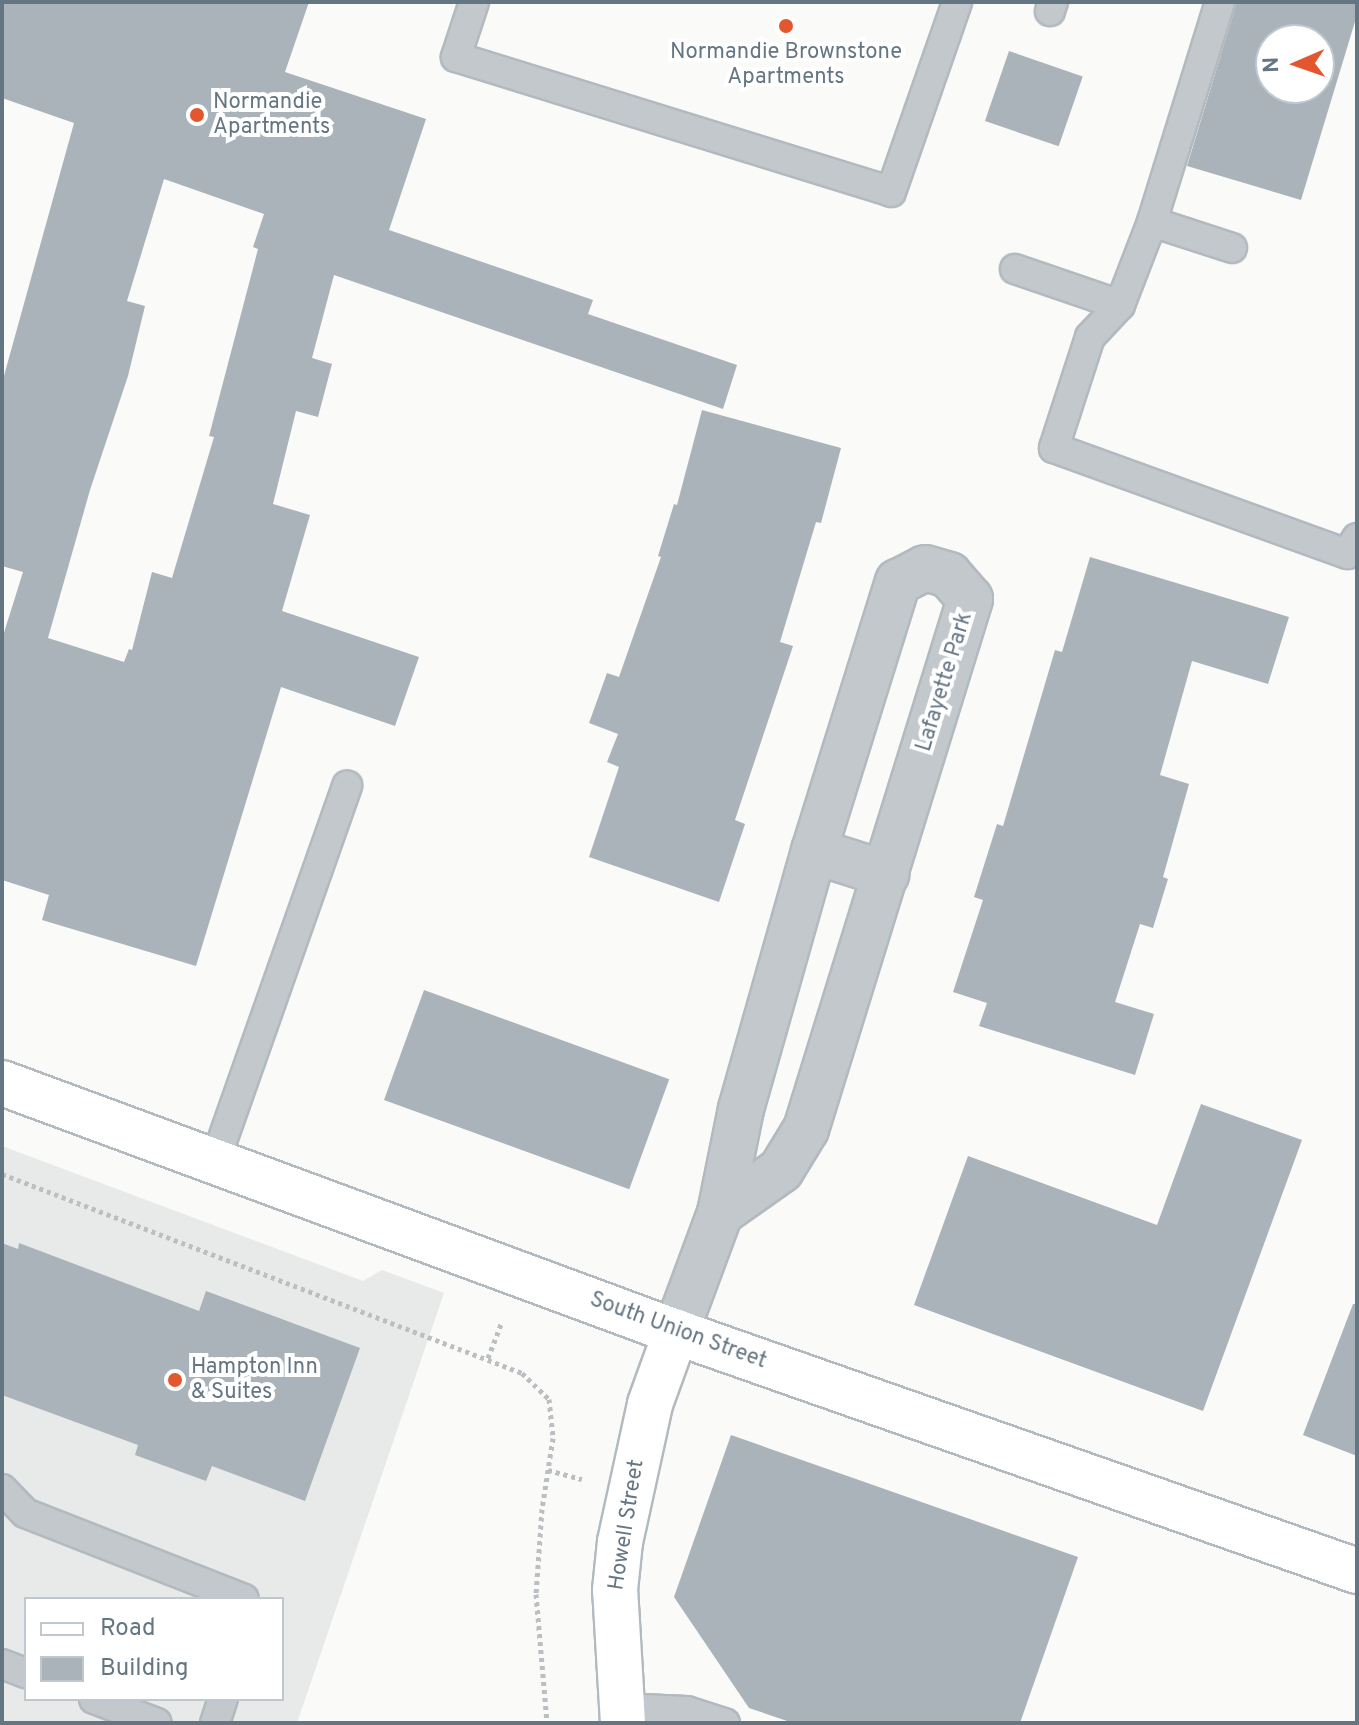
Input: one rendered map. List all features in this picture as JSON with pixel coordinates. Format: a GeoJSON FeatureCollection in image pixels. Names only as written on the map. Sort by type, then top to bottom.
{"type":"FeatureCollection","features":[{"type":"Feature","properties":{"kind":"main road","name":"South Union Street"},"geometry":{"type":"LineString","coordinates":[[2,1083],[676,1332],[1357,1571]]}},
{"type":"Feature","properties":{"kind":"main road","name":"Howell Street"},"geometry":{"type":"LineString","coordinates":[[622,1715],[615,1590],[620,1542],[643,1432],[676,1332]]}},
{"type":"Feature","properties":{"kind":"street","name":"Lafayette Park"},"geometry":{"type":"LineString","coordinates":[[925,568],[949,575],[970,599],[806,1129],[781,1170],[720,1213],[741,1109],[814,851],[898,582],[925,568]]}},
{"type":"Feature","properties":{"kind":"street"},"geometry":{"type":"LineString","coordinates":[[814,851],[886,874]]}},
{"type":"Feature","properties":{"kind":"street"},"geometry":{"type":"LineString","coordinates":[[676,1332],[720,1213]]}},
{"type":"Feature","properties":{"kind":"lane"},"geometry":{"type":"LineString","coordinates":[[474,2],[456,57],[891,192],[957,2]]}},
{"type":"Feature","properties":{"kind":"lane"},"geometry":{"type":"LineString","coordinates":[[1220,2],[1152,222],[1120,305],[1090,337],[1054,448],[1347,554],[1357,538]]}},
{"type":"Feature","properties":{"kind":"lane"},"geometry":{"type":"LineString","coordinates":[[1152,222],[1232,248]]}},
{"type":"Feature","properties":{"kind":"lane"},"geometry":{"type":"LineString","coordinates":[[1015,269],[1120,305]]}},
{"type":"Feature","properties":{"kind":"lane"},"geometry":{"type":"LineString","coordinates":[[215,1161],[347,786]]}},
{"type":"Feature","properties":{"kind":"lane"},"geometry":{"type":"LineString","coordinates":[[2,1489],[25,1513],[239,1597]]}},
{"type":"Feature","properties":{"kind":"lane"},"geometry":{"type":"LineString","coordinates":[[2,1664],[24,1672]]}},
{"type":"Feature","properties":{"kind":"lane"},"geometry":{"type":"LineString","coordinates":[[99,1701],[157,1723]]}},
{"type":"Feature","properties":{"kind":"lane"},"geometry":{"type":"LineString","coordinates":[[215,1723],[222,1701]]}},
{"type":"Feature","properties":{"kind":"lane"},"geometry":{"type":"LineString","coordinates":[[622,1715],[687,1711],[725,1723]]}},
{"type":"Feature","properties":{"kind":"path"},"geometry":{"type":"LineString","coordinates":[[2,1174],[488,1358],[522,1373],[549,1399],[553,1438],[542,1509],[536,1594],[547,1723]]}},
{"type":"Feature","properties":{"kind":"shaded area"},"geometry":{"type":"Polygon","coordinates":[[[2,1146],[363,1281],[382,1270],[444,1293],[297,1723],[2,1723],[2,1146]]]}},
{"type":"Feature","properties":{"kind":"building"},"geometry":{"type":"Polygon","coordinates":[[[2,2],[309,2],[285,72],[426,119],[389,230],[593,300],[588,314],[737,365],[723,409],[334,275],[312,358],[332,364],[318,417],[296,411],[273,504],[310,515],[282,611],[419,657],[395,726],[281,687],[196,966],[42,920],[49,895],[2,880],[2,639],[23,572],[2,566],[2,383],[74,123],[2,98],[2,2]],[[164,179],[127,301],[145,306],[128,376],[90,490],[48,638],[124,662],[129,649],[132,650],[152,572],[172,578],[214,437],[209,436],[258,249],[253,247],[264,214],[164,179]]]}},
{"type":"Feature","properties":{"kind":"building"},"geometry":{"type":"Polygon","coordinates":[[[1237,2],[1357,2],[1357,15],[1335,88],[1335,24],[1255,24],[1255,104],[1330,104],[1301,200],[1187,166],[1237,2]]]}},
{"type":"Feature","properties":{"kind":"building"},"geometry":{"type":"Polygon","coordinates":[[[1009,51],[1083,76],[1059,146],[985,121],[1009,51]]]}},
{"type":"Feature","properties":{"kind":"building"},"geometry":{"type":"Polygon","coordinates":[[[702,410],[841,448],[821,523],[816,522],[780,642],[793,646],[735,820],[745,824],[719,902],[589,857],[619,767],[607,762],[618,734],[589,723],[607,673],[619,677],[661,557],[658,556],[674,504],[677,505],[702,410]]]}},
{"type":"Feature","properties":{"kind":"building"},"geometry":{"type":"Polygon","coordinates":[[[1090,557],[1289,617],[1268,684],[1192,661],[1160,775],[1189,784],[1163,877],[1168,879],[1153,928],[1140,924],[1115,1002],[1154,1014],[1135,1075],[979,1026],[987,1003],[953,992],[983,900],[974,897],[997,824],[1003,826],[1055,650],[1062,652],[1090,557]]]}},
{"type":"Feature","properties":{"kind":"building"},"geometry":{"type":"Polygon","coordinates":[[[424,990],[669,1079],[629,1189],[384,1100],[424,990]]]}},
{"type":"Feature","properties":{"kind":"building"},"geometry":{"type":"Polygon","coordinates":[[[1201,1104],[1302,1140],[1203,1411],[914,1305],[968,1156],[1157,1225],[1201,1104]]]}},
{"type":"Feature","properties":{"kind":"building","name":"Hampton Inn & Suites"},"geometry":{"type":"Polygon","coordinates":[[[2,1243],[18,1249],[19,1243],[199,1311],[206,1291],[360,1348],[305,1501],[212,1466],[206,1481],[135,1455],[138,1445],[2,1395],[2,1243]]]}},
{"type":"Feature","properties":{"kind":"building"},"geometry":{"type":"Polygon","coordinates":[[[1353,1304],[1357,1304],[1357,1456],[1303,1435],[1353,1304]]]}},
{"type":"Feature","properties":{"kind":"building"},"geometry":{"type":"Polygon","coordinates":[[[731,1435],[1078,1557],[1020,1723],[793,1723],[749,1708],[674,1597],[731,1435]]]}},
{"type":"Feature","properties":{"kind":"place","name":"Normandie Brownstone Apartments"},"geometry":{"type":"Point","coordinates":[786,26]}},
{"type":"Feature","properties":{"kind":"place","name":"Normandie Apartments"},"geometry":{"type":"Point","coordinates":[197,115]}},
{"type":"Feature","properties":{"kind":"place","name":"Hampton Inn & Suites"},"geometry":{"type":"Point","coordinates":[175,1380]}}]}
